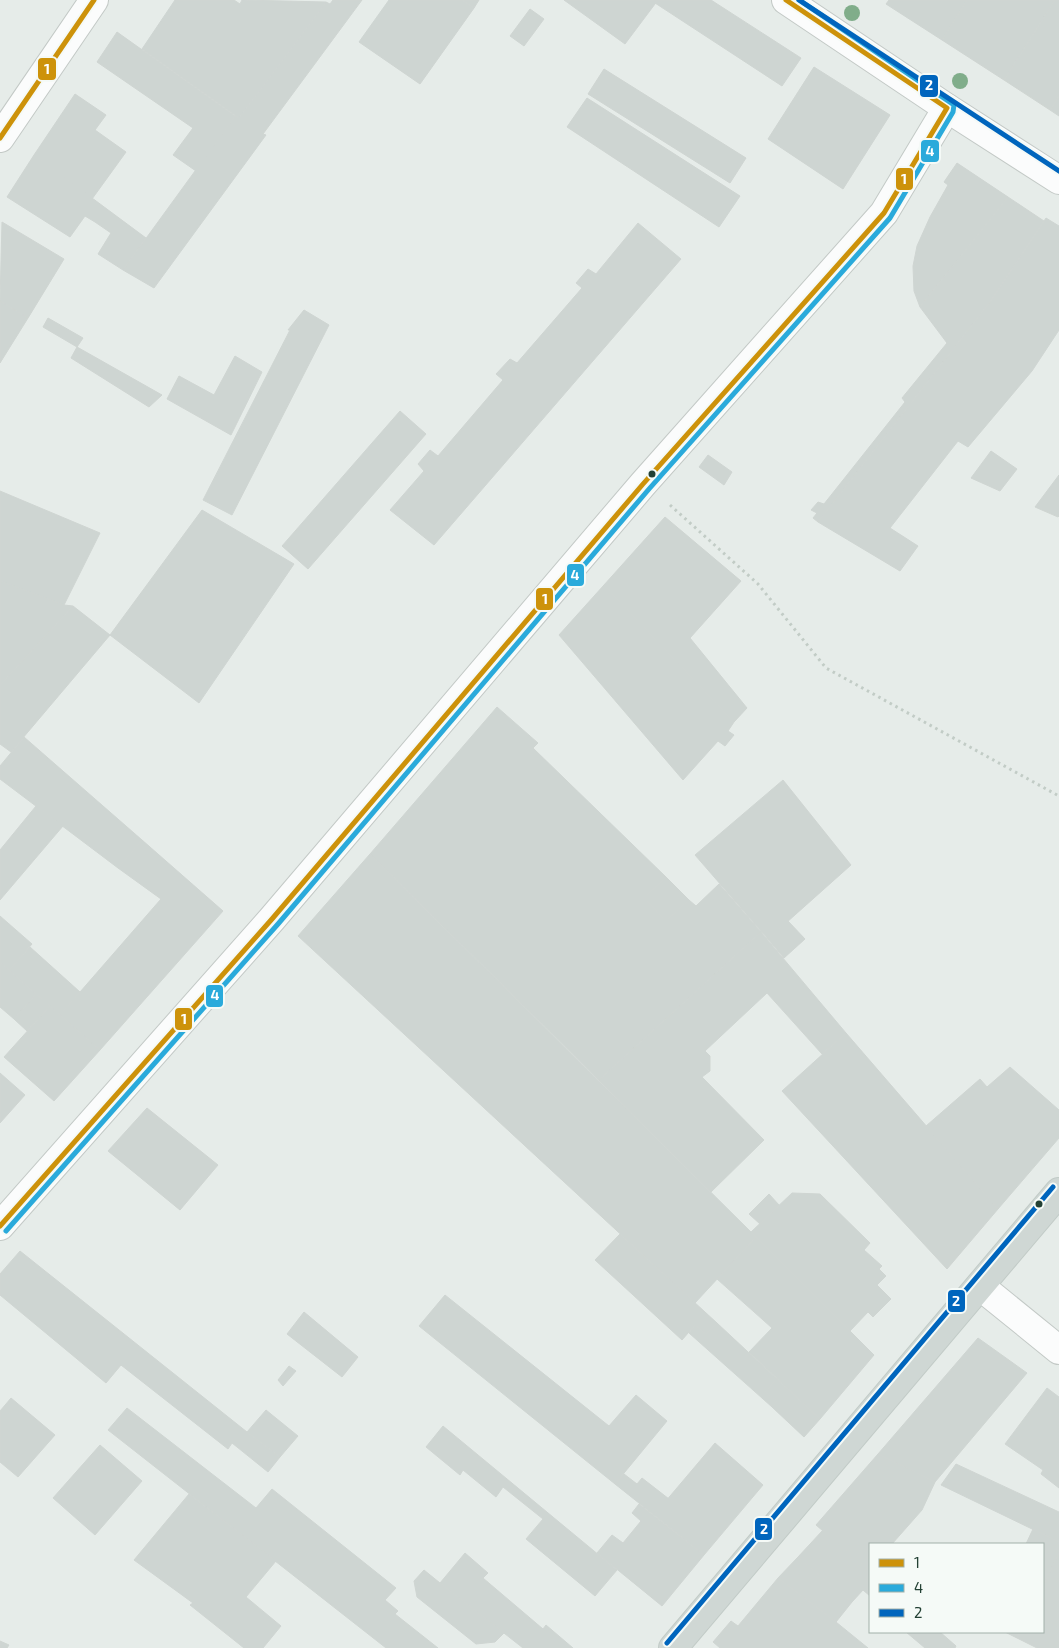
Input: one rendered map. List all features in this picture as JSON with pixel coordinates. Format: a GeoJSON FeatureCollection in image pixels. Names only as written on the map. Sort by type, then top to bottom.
{"type":"FeatureCollection","features":[{"type":"Feature","properties":{"kind":"main road"},"geometry":{"type":"LineString","coordinates":[[673,1648],[1059,1192]]}},
{"type":"Feature","properties":{"kind":"street"},"geometry":{"type":"LineString","coordinates":[[0,138],[94,0]]}},
{"type":"Feature","properties":{"kind":"street"},"geometry":{"type":"LineString","coordinates":[[786,0],[947,108],[1059,180]]}},
{"type":"Feature","properties":{"kind":"street"},"geometry":{"type":"LineString","coordinates":[[0,1226],[279,912],[643,484],[884,213],[947,108]]}},
{"type":"Feature","properties":{"kind":"street"},"geometry":{"type":"LineString","coordinates":[[980,1286],[1059,1350]]}},
{"type":"Feature","properties":{"kind":"path"},"geometry":{"type":"LineString","coordinates":[[643,484],[668,503],[758,584],[826,668],[1059,796]]}},
{"type":"Feature","properties":{"kind":"building"},"geometry":{"type":"Polygon","coordinates":[[[175,0],[234,0],[240,4],[242,0],[326,2],[239,118],[142,49],[175,0]]]}},
{"type":"Feature","properties":{"kind":"building"},"geometry":{"type":"Polygon","coordinates":[[[333,0],[362,0],[263,134],[266,135],[154,288],[123,270],[235,116],[239,118],[326,2],[330,4],[333,0]]]}},
{"type":"Feature","properties":{"kind":"building"},"geometry":{"type":"Polygon","coordinates":[[[389,0],[462,0],[474,8],[420,84],[359,42],[389,0]]]}},
{"type":"Feature","properties":{"kind":"building"},"geometry":{"type":"Polygon","coordinates":[[[462,0],[479,0],[474,8],[462,0]]]}},
{"type":"Feature","properties":{"kind":"building"},"geometry":{"type":"Polygon","coordinates":[[[564,0],[658,0],[625,44],[564,0]]]}},
{"type":"Feature","properties":{"kind":"building"},"geometry":{"type":"Polygon","coordinates":[[[658,0],[711,0],[801,58],[782,86],[655,3],[658,0]]]}},
{"type":"Feature","properties":{"kind":"building"},"geometry":{"type":"Polygon","coordinates":[[[889,0],[967,0],[942,40],[886,4],[889,0]]]}},
{"type":"Feature","properties":{"kind":"building"},"geometry":{"type":"Polygon","coordinates":[[[967,0],[1055,0],[1004,80],[942,40],[967,0]]]}},
{"type":"Feature","properties":{"kind":"building"},"geometry":{"type":"Polygon","coordinates":[[[1055,0],[1059,0],[1059,96],[1050,110],[1004,80],[1055,0]]]}},
{"type":"Feature","properties":{"kind":"building"},"geometry":{"type":"Polygon","coordinates":[[[530,9],[544,19],[524,46],[510,36],[530,9]]]}},
{"type":"Feature","properties":{"kind":"building"},"geometry":{"type":"Polygon","coordinates":[[[117,32],[235,116],[196,171],[173,155],[193,128],[97,62],[117,32]]]}},
{"type":"Feature","properties":{"kind":"building"},"geometry":{"type":"Polygon","coordinates":[[[814,67],[890,115],[843,189],[768,139],[814,67]]]}},
{"type":"Feature","properties":{"kind":"building"},"geometry":{"type":"Polygon","coordinates":[[[604,69],[746,158],[730,183],[588,94],[604,69]]]}},
{"type":"Feature","properties":{"kind":"building"},"geometry":{"type":"Polygon","coordinates":[[[75,94],[106,115],[95,130],[126,152],[92,199],[34,155],[75,94]]]}},
{"type":"Feature","properties":{"kind":"building"},"geometry":{"type":"Polygon","coordinates":[[[1059,96],[1059,116],[1050,110],[1059,96]]]}},
{"type":"Feature","properties":{"kind":"building"},"geometry":{"type":"Polygon","coordinates":[[[587,98],[740,196],[719,227],[567,127],[587,98]]]}},
{"type":"Feature","properties":{"kind":"building"},"geometry":{"type":"Polygon","coordinates":[[[34,155],[146,238],[123,270],[98,254],[111,233],[95,222],[85,216],[70,237],[7,197],[34,155]]]}},
{"type":"Feature","properties":{"kind":"building"},"geometry":{"type":"Polygon","coordinates":[[[957,163],[1008,197],[920,307],[914,291],[913,266],[917,246],[930,217],[948,185],[944,182],[957,163]]]}},
{"type":"Feature","properties":{"kind":"building"},"geometry":{"type":"Polygon","coordinates":[[[1008,197],[1044,221],[990,302],[818,522],[813,518],[817,513],[811,510],[818,502],[824,504],[905,402],[902,398],[947,343],[920,307],[1008,197]]]}},
{"type":"Feature","properties":{"kind":"building"},"geometry":{"type":"Polygon","coordinates":[[[1046,218],[1059,226],[1059,330],[1032,371],[968,447],[958,441],[890,528],[918,546],[900,571],[818,522],[990,302],[1046,218]]]}},
{"type":"Feature","properties":{"kind":"building"},"geometry":{"type":"Polygon","coordinates":[[[2,222],[64,259],[28,318],[0,301],[2,222]]]}},
{"type":"Feature","properties":{"kind":"building"},"geometry":{"type":"Polygon","coordinates":[[[638,223],[681,259],[434,545],[390,510],[424,471],[418,464],[430,450],[438,456],[503,380],[496,374],[510,359],[517,363],[582,288],[576,283],[588,269],[596,274],[638,223]]]}},
{"type":"Feature","properties":{"kind":"building"},"geometry":{"type":"Polygon","coordinates":[[[0,301],[28,318],[0,363],[0,301]]]}},
{"type":"Feature","properties":{"kind":"building"},"geometry":{"type":"Polygon","coordinates":[[[304,310],[329,325],[232,515],[203,500],[290,330],[288,330],[304,310]]]}},
{"type":"Feature","properties":{"kind":"building"},"geometry":{"type":"Polygon","coordinates":[[[48,318],[83,338],[77,347],[43,327],[48,318]]]}},
{"type":"Feature","properties":{"kind":"building"},"geometry":{"type":"Polygon","coordinates":[[[77,347],[162,395],[149,407],[71,358],[77,347]]]}},
{"type":"Feature","properties":{"kind":"building"},"geometry":{"type":"Polygon","coordinates":[[[235,356],[262,372],[231,435],[167,399],[179,376],[214,395],[235,356]]]}},
{"type":"Feature","properties":{"kind":"building"},"geometry":{"type":"Polygon","coordinates":[[[400,411],[426,434],[308,569],[282,546],[400,411]]]}},
{"type":"Feature","properties":{"kind":"building"},"geometry":{"type":"Polygon","coordinates":[[[991,451],[1017,469],[1000,491],[971,478],[991,451]]]}},
{"type":"Feature","properties":{"kind":"building"},"geometry":{"type":"Polygon","coordinates":[[[708,455],[732,472],[724,485],[699,467],[708,455]]]}},
{"type":"Feature","properties":{"kind":"building"},"geometry":{"type":"Polygon","coordinates":[[[1059,475],[1059,516],[1058,517],[1035,507],[1059,475]]]}},
{"type":"Feature","properties":{"kind":"building"},"geometry":{"type":"Polygon","coordinates":[[[0,491],[100,533],[64,605],[0,581],[0,491]]]}},
{"type":"Feature","properties":{"kind":"building"},"geometry":{"type":"Polygon","coordinates":[[[202,510],[294,564],[199,703],[110,635],[202,510]]]}},
{"type":"Feature","properties":{"kind":"building"},"geometry":{"type":"Polygon","coordinates":[[[665,517],[741,581],[690,638],[747,708],[734,722],[604,585],[665,517]]]}},
{"type":"Feature","properties":{"kind":"building"},"geometry":{"type":"Polygon","coordinates":[[[0,581],[64,605],[73,606],[0,685],[0,581]]]}},
{"type":"Feature","properties":{"kind":"building"},"geometry":{"type":"Polygon","coordinates":[[[604,585],[734,722],[728,731],[734,735],[725,746],[718,741],[683,780],[559,635],[604,585]]]}},
{"type":"Feature","properties":{"kind":"building"},"geometry":{"type":"Polygon","coordinates":[[[73,606],[110,635],[11,752],[0,744],[0,685],[73,606]]]}},
{"type":"Feature","properties":{"kind":"building"},"geometry":{"type":"Polygon","coordinates":[[[497,707],[538,743],[533,748],[666,877],[644,898],[666,921],[689,900],[696,906],[719,884],[761,932],[599,1080],[370,854],[497,707]]]}},
{"type":"Feature","properties":{"kind":"building"},"geometry":{"type":"Polygon","coordinates":[[[24,737],[142,840],[118,868],[0,779],[0,766],[24,737]]]}},
{"type":"Feature","properties":{"kind":"building"},"geometry":{"type":"Polygon","coordinates":[[[783,780],[851,865],[768,939],[695,855],[783,780]]]}},
{"type":"Feature","properties":{"kind":"building"},"geometry":{"type":"Polygon","coordinates":[[[36,806],[63,826],[0,900],[0,850],[36,806]]]}},
{"type":"Feature","properties":{"kind":"building"},"geometry":{"type":"Polygon","coordinates":[[[142,840],[223,911],[100,1050],[60,1015],[161,899],[118,868],[142,840]]]}},
{"type":"Feature","properties":{"kind":"building"},"geometry":{"type":"Polygon","coordinates":[[[370,854],[756,1237],[695,1303],[298,936],[370,854]]]}},
{"type":"Feature","properties":{"kind":"building"},"geometry":{"type":"Polygon","coordinates":[[[666,877],[689,900],[666,921],[644,898],[666,877]]]}},
{"type":"Feature","properties":{"kind":"building"},"geometry":{"type":"Polygon","coordinates":[[[0,916],[32,944],[9,970],[0,962],[0,916]]]}},
{"type":"Feature","properties":{"kind":"building"},"geometry":{"type":"Polygon","coordinates":[[[788,921],[805,939],[784,958],[768,939],[788,921]]]}},
{"type":"Feature","properties":{"kind":"building"},"geometry":{"type":"Polygon","coordinates":[[[761,932],[846,1033],[822,1054],[767,993],[705,1051],[710,1056],[710,1071],[702,1077],[764,1140],[711,1192],[599,1080],[761,932]]]}},
{"type":"Feature","properties":{"kind":"building"},"geometry":{"type":"Polygon","coordinates":[[[30,947],[80,992],[60,1015],[9,970],[30,947]]]}},
{"type":"Feature","properties":{"kind":"building"},"geometry":{"type":"Polygon","coordinates":[[[0,962],[36,994],[14,1019],[0,1007],[0,962]]]}},
{"type":"Feature","properties":{"kind":"building"},"geometry":{"type":"Polygon","coordinates":[[[36,994],[50,1006],[27,1031],[14,1019],[36,994]]]}},
{"type":"Feature","properties":{"kind":"building"},"geometry":{"type":"Polygon","coordinates":[[[50,1006],[100,1050],[54,1101],[4,1057],[50,1006]]]}},
{"type":"Feature","properties":{"kind":"building"},"geometry":{"type":"Polygon","coordinates":[[[846,1033],[998,1209],[947,1269],[782,1091],[846,1033]]]}},
{"type":"Feature","properties":{"kind":"building"},"geometry":{"type":"Polygon","coordinates":[[[1010,1067],[1059,1110],[1059,1138],[998,1209],[926,1126],[980,1079],[987,1087],[1010,1067]]]}},
{"type":"Feature","properties":{"kind":"building"},"geometry":{"type":"Polygon","coordinates":[[[0,1073],[25,1095],[0,1123],[0,1073]]]}},
{"type":"Feature","properties":{"kind":"building"},"geometry":{"type":"Polygon","coordinates":[[[147,1108],[218,1165],[180,1210],[108,1151],[147,1108]]]}},
{"type":"Feature","properties":{"kind":"building"},"geometry":{"type":"Polygon","coordinates":[[[792,1193],[820,1194],[870,1243],[864,1250],[882,1266],[879,1269],[886,1276],[877,1285],[891,1299],[873,1317],[868,1312],[850,1331],[751,1232],[792,1193]]]}},
{"type":"Feature","properties":{"kind":"building"},"geometry":{"type":"Polygon","coordinates":[[[769,1194],[779,1205],[760,1224],[749,1214],[769,1194]]]}},
{"type":"Feature","properties":{"kind":"building"},"geometry":{"type":"Polygon","coordinates":[[[620,1234],[717,1323],[706,1334],[695,1325],[682,1340],[595,1260],[620,1234]]]}},
{"type":"Feature","properties":{"kind":"building"},"geometry":{"type":"Polygon","coordinates":[[[756,1237],[874,1355],[820,1419],[749,1352],[772,1328],[717,1279],[756,1237]]]}},
{"type":"Feature","properties":{"kind":"building"},"geometry":{"type":"Polygon","coordinates":[[[20,1251],[280,1457],[268,1472],[232,1443],[228,1449],[121,1365],[106,1383],[0,1295],[0,1274],[20,1251]]]}},
{"type":"Feature","properties":{"kind":"building"},"geometry":{"type":"Polygon","coordinates":[[[445,1295],[609,1426],[636,1395],[667,1421],[615,1484],[419,1326],[445,1295]]]}},
{"type":"Feature","properties":{"kind":"building"},"geometry":{"type":"Polygon","coordinates":[[[304,1312],[358,1357],[342,1377],[287,1334],[304,1312]]]}},
{"type":"Feature","properties":{"kind":"building"},"geometry":{"type":"Polygon","coordinates":[[[717,1323],[777,1379],[765,1392],[777,1401],[772,1407],[689,1333],[695,1325],[706,1334],[717,1323]]]}},
{"type":"Feature","properties":{"kind":"building"},"geometry":{"type":"Polygon","coordinates":[[[978,1338],[1027,1373],[935,1482],[878,1454],[978,1338]]]}},
{"type":"Feature","properties":{"kind":"building"},"geometry":{"type":"Polygon","coordinates":[[[289,1366],[296,1371],[283,1386],[278,1380],[289,1366]]]}},
{"type":"Feature","properties":{"kind":"building"},"geometry":{"type":"Polygon","coordinates":[[[777,1379],[820,1419],[804,1437],[772,1407],[777,1401],[765,1392],[777,1379]]]}},
{"type":"Feature","properties":{"kind":"building"},"geometry":{"type":"Polygon","coordinates":[[[1047,1388],[1059,1397],[1059,1488],[1041,1474],[1043,1470],[1005,1444],[1047,1388]]]}},
{"type":"Feature","properties":{"kind":"building"},"geometry":{"type":"Polygon","coordinates":[[[11,1398],[55,1435],[18,1477],[0,1462],[0,1411],[11,1398]]]}},
{"type":"Feature","properties":{"kind":"building"},"geometry":{"type":"Polygon","coordinates":[[[127,1408],[256,1508],[272,1489],[396,1588],[385,1600],[398,1611],[395,1614],[438,1648],[386,1648],[108,1430],[127,1408]]]}},
{"type":"Feature","properties":{"kind":"building"},"geometry":{"type":"Polygon","coordinates":[[[266,1410],[298,1436],[280,1457],[247,1432],[266,1410]]]}},
{"type":"Feature","properties":{"kind":"building"},"geometry":{"type":"Polygon","coordinates":[[[443,1426],[617,1570],[595,1596],[526,1539],[543,1519],[503,1487],[496,1497],[463,1470],[460,1475],[426,1447],[443,1426]]]}},
{"type":"Feature","properties":{"kind":"building"},"geometry":{"type":"Polygon","coordinates":[[[715,1443],[763,1485],[704,1555],[654,1515],[715,1443]]]}},
{"type":"Feature","properties":{"kind":"building"},"geometry":{"type":"Polygon","coordinates":[[[100,1445],[142,1481],[95,1535],[53,1498],[100,1445]]]}},
{"type":"Feature","properties":{"kind":"building"},"geometry":{"type":"Polygon","coordinates":[[[878,1454],[935,1482],[922,1510],[893,1543],[869,1543],[869,1570],[816,1525],[878,1454]]]}},
{"type":"Feature","properties":{"kind":"building"},"geometry":{"type":"Polygon","coordinates":[[[956,1464],[1059,1512],[1059,1542],[941,1485],[956,1464]]]}},
{"type":"Feature","properties":{"kind":"building"},"geometry":{"type":"Polygon","coordinates":[[[624,1474],[637,1484],[642,1478],[669,1499],[654,1515],[615,1484],[624,1474]]]}},
{"type":"Feature","properties":{"kind":"building"},"geometry":{"type":"Polygon","coordinates":[[[189,1494],[276,1561],[246,1597],[281,1626],[263,1648],[244,1648],[190,1605],[193,1603],[134,1560],[189,1494]]]}},
{"type":"Feature","properties":{"kind":"building"},"geometry":{"type":"Polygon","coordinates":[[[639,1504],[704,1555],[662,1606],[597,1553],[612,1535],[623,1543],[641,1521],[632,1513],[639,1504]]]}},
{"type":"Feature","properties":{"kind":"building"},"geometry":{"type":"Polygon","coordinates":[[[1033,1529],[1059,1542],[1059,1553],[1044,1584],[1044,1543],[1026,1543],[1033,1529]]]}},
{"type":"Feature","properties":{"kind":"building"},"geometry":{"type":"Polygon","coordinates":[[[823,1530],[869,1570],[869,1595],[863,1590],[852,1602],[798,1557],[823,1530]]]}},
{"type":"Feature","properties":{"kind":"building"},"geometry":{"type":"Polygon","coordinates":[[[465,1553],[488,1573],[483,1578],[543,1629],[546,1625],[573,1648],[523,1648],[440,1583],[465,1553]]]}},
{"type":"Feature","properties":{"kind":"building"},"geometry":{"type":"Polygon","coordinates":[[[1059,1553],[1059,1648],[1037,1648],[1017,1638],[1020,1633],[1044,1633],[1044,1584],[1059,1553]]]}},
{"type":"Feature","properties":{"kind":"building"},"geometry":{"type":"Polygon","coordinates":[[[798,1557],[852,1602],[836,1622],[778,1578],[798,1557]]]}},
{"type":"Feature","properties":{"kind":"building"},"geometry":{"type":"Polygon","coordinates":[[[424,1570],[504,1633],[495,1642],[476,1644],[417,1597],[414,1581],[424,1570]]]}},
{"type":"Feature","properties":{"kind":"building"},"geometry":{"type":"Polygon","coordinates":[[[778,1578],[868,1648],[720,1648],[713,1642],[731,1621],[738,1626],[778,1578]]]}},
{"type":"Feature","properties":{"kind":"building"},"geometry":{"type":"Polygon","coordinates":[[[907,1633],[941,1633],[956,1646],[955,1648],[925,1648],[907,1633]]]}},
{"type":"Feature","properties":{"kind":"building"},"geometry":{"type":"Polygon","coordinates":[[[1007,1633],[1020,1633],[1017,1638],[1007,1633]]]}},
{"type":"Feature","properties":{"kind":"building"},"geometry":{"type":"Polygon","coordinates":[[[0,1641],[9,1645],[7,1648],[0,1648],[0,1641]]]}},
{"type":"Feature","properties":{"kind":"transit line","name":"1"},"geometry":{"type":"LineString","coordinates":[[0,138],[94,0]]}},
{"type":"Feature","properties":{"kind":"transit line","name":"1"},"geometry":{"type":"LineString","coordinates":[[0,1226],[272,919],[643,484],[884,213],[947,108],[786,0]]}},
{"type":"Feature","properties":{"kind":"transit line","name":"4"},"geometry":{"type":"LineString","coordinates":[[6,1231],[278,924],[649,489],[890,218],[953,112],[954,105],[799,0]]}},
{"type":"Feature","properties":{"kind":"transit line","name":"2"},"geometry":{"type":"LineString","coordinates":[[799,0],[1059,171]]}},
{"type":"Feature","properties":{"kind":"transit line","name":"2"},"geometry":{"type":"LineString","coordinates":[[667,1643],[1053,1187]]}}]}
